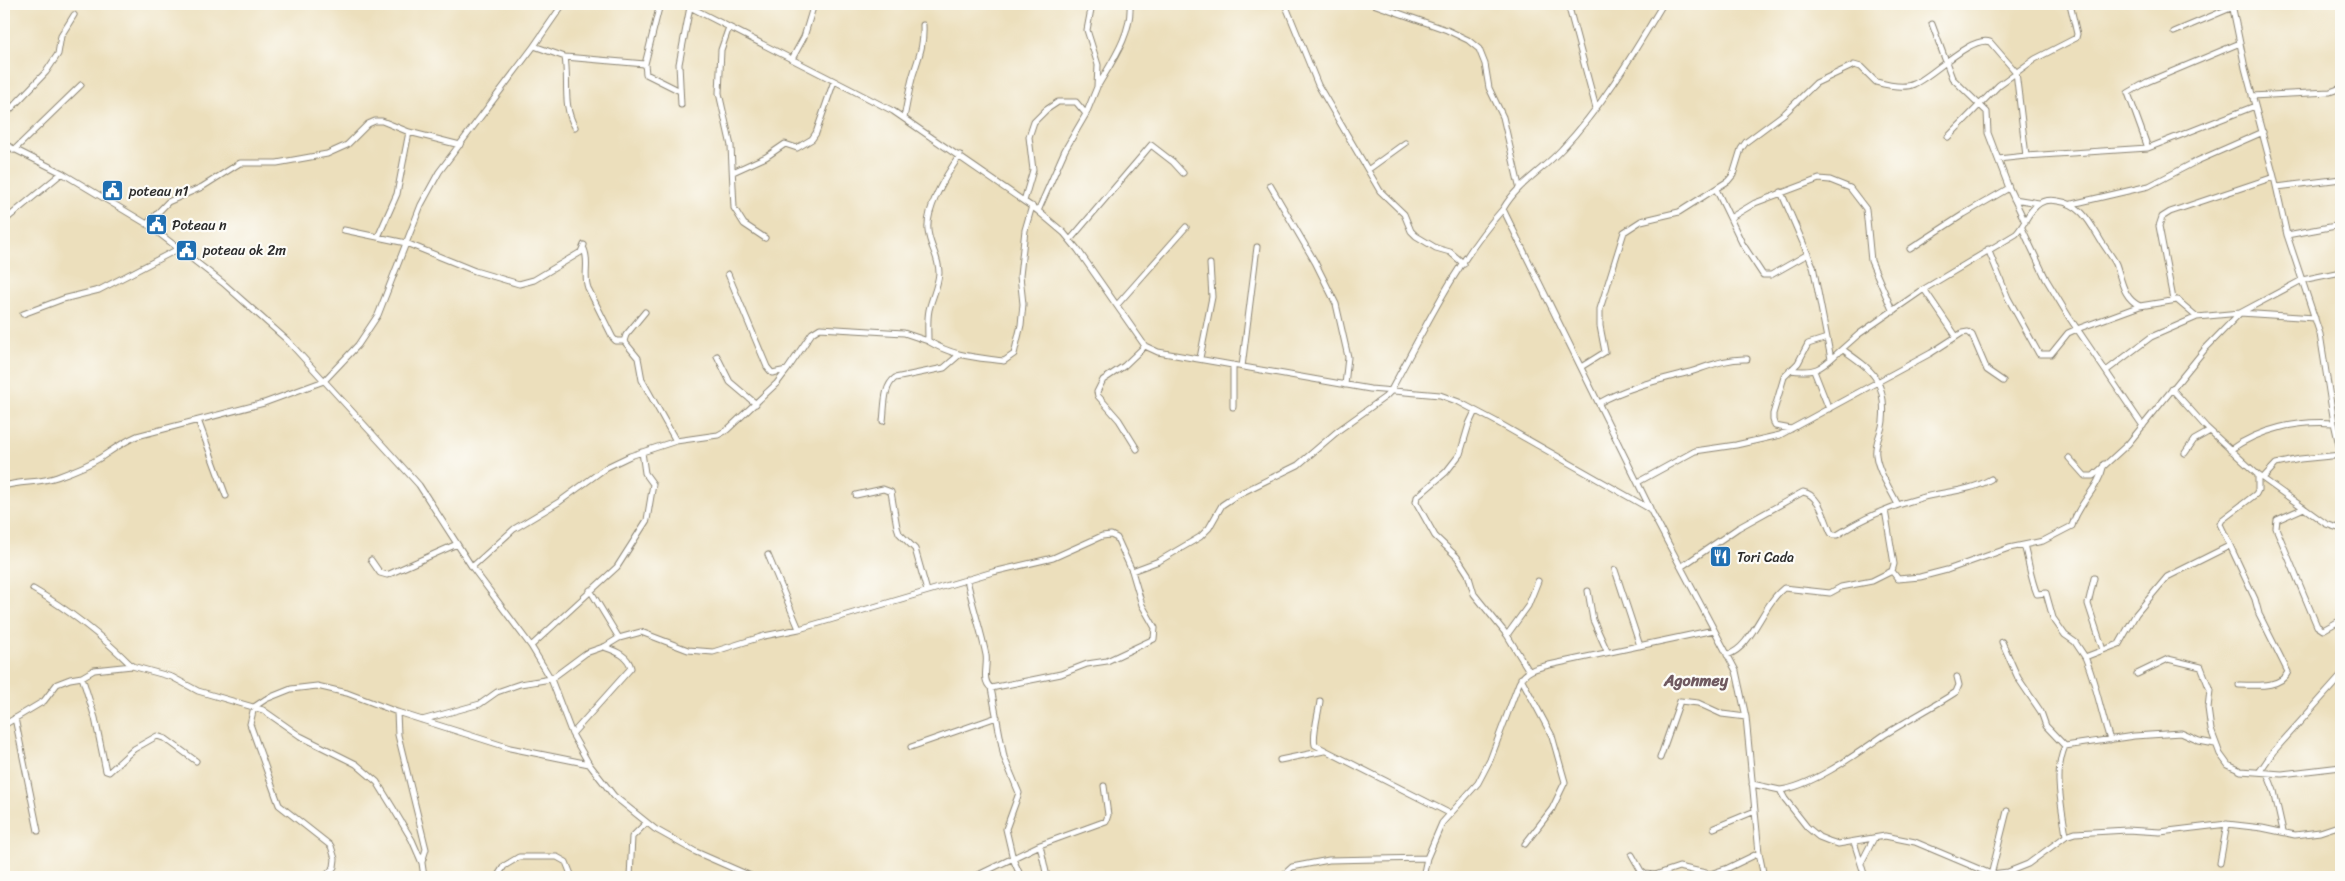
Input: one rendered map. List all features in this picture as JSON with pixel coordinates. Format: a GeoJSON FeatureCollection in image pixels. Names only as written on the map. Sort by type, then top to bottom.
{"type":"FeatureCollection","features":[{"type":"Feature","properties":{"kind":"street"},"geometry":{"type":"LineString","coordinates":[[4,486],[56,477],[98,459],[122,442],[154,431],[264,403],[324,381],[358,345],[378,315],[421,204],[439,172],[534,46],[563,4]]}},
{"type":"Feature","properties":{"kind":"street"},"geometry":{"type":"LineString","coordinates":[[660,4],[645,64],[646,74],[680,91]]}},
{"type":"Feature","properties":{"kind":"street"},"geometry":{"type":"LineString","coordinates":[[684,4],[834,80],[904,118],[1032,206],[1070,240],[1118,305],[1145,346],[1158,352],[1390,392],[1440,395],[1475,411],[1650,509]]}},
{"type":"Feature","properties":{"kind":"street"},"geometry":{"type":"LineString","coordinates":[[792,59],[804,36],[814,4]]}},
{"type":"Feature","properties":{"kind":"street"},"geometry":{"type":"LineString","coordinates":[[1092,4],[1086,30],[1098,65],[1097,87]]}},
{"type":"Feature","properties":{"kind":"street"},"geometry":{"type":"LineString","coordinates":[[1038,211],[1065,150],[1086,114],[1097,87],[1121,44],[1127,28],[1130,4]]}},
{"type":"Feature","properties":{"kind":"street"},"geometry":{"type":"LineString","coordinates":[[1285,4],[1318,85],[1380,191],[1404,214],[1411,231],[1416,236],[1436,248],[1450,252],[1464,264]]}},
{"type":"Feature","properties":{"kind":"street"},"geometry":{"type":"LineString","coordinates":[[1373,4],[1447,30],[1468,40],[1479,49],[1485,64],[1489,88],[1503,118],[1519,186]]}},
{"type":"Feature","properties":{"kind":"street"},"geometry":{"type":"LineString","coordinates":[[1568,4],[1596,108]]}},
{"type":"Feature","properties":{"kind":"street"},"geometry":{"type":"LineString","coordinates":[[1132,571],[1160,561],[1200,537],[1209,528],[1222,505],[1298,465],[1338,430],[1390,392],[1431,317],[1488,227],[1504,209],[1519,186],[1562,150],[1596,108],[1663,4]]}},
{"type":"Feature","properties":{"kind":"street"},"geometry":{"type":"LineString","coordinates":[[1948,137],[1980,103],[2016,72],[2034,59],[2076,38],[2077,34],[2070,4]]}},
{"type":"Feature","properties":{"kind":"street"},"geometry":{"type":"LineString","coordinates":[[2174,32],[2232,5],[2252,96],[2277,187],[2287,235],[2315,318],[2322,346],[2341,455],[2300,459],[2276,464],[2260,477],[2256,494],[2220,524],[2255,599],[2259,614],[2288,672],[2270,684],[2239,685]]}},
{"type":"Feature","properties":{"kind":"street"},"geometry":{"type":"LineString","coordinates":[[681,105],[679,64],[690,7]]}},
{"type":"Feature","properties":{"kind":"street"},"geometry":{"type":"LineString","coordinates":[[4,116],[46,72],[58,54],[61,36],[74,15]]}},
{"type":"Feature","properties":{"kind":"street"},"geometry":{"type":"LineString","coordinates":[[1932,24],[1956,85],[1980,103],[1987,112],[1988,132],[2009,188],[2025,222]]}},
{"type":"Feature","properties":{"kind":"street"},"geometry":{"type":"LineString","coordinates":[[904,118],[913,75],[921,56],[924,39],[923,25]]}},
{"type":"Feature","properties":{"kind":"street"},"geometry":{"type":"LineString","coordinates":[[729,26],[721,50],[719,93],[732,146],[732,194],[736,214],[744,224],[765,238]]}},
{"type":"Feature","properties":{"kind":"street"},"geometry":{"type":"LineString","coordinates":[[1581,366],[1606,352],[1600,326],[1600,309],[1624,232],[1641,221],[1679,212],[1716,189],[1733,175],[1741,150],[1746,142],[1785,113],[1816,83],[1858,65],[1876,82],[1909,86],[1920,81],[1945,61],[1986,40],[1990,42],[2016,72],[2026,156]]}},
{"type":"Feature","properties":{"kind":"street"},"geometry":{"type":"LineString","coordinates":[[2148,148],[2128,93],[2147,82],[2240,43]]}},
{"type":"Feature","properties":{"kind":"street"},"geometry":{"type":"LineString","coordinates":[[534,46],[565,57],[645,64]]}},
{"type":"Feature","properties":{"kind":"street"},"geometry":{"type":"LineString","coordinates":[[565,57],[568,77],[567,106],[575,127]]}},
{"type":"Feature","properties":{"kind":"street"},"geometry":{"type":"LineString","coordinates":[[732,172],[766,158],[785,144],[797,148],[812,139],[816,133],[834,80]]}},
{"type":"Feature","properties":{"kind":"street"},"geometry":{"type":"LineString","coordinates":[[14,150],[81,85]]}},
{"type":"Feature","properties":{"kind":"street"},"geometry":{"type":"LineString","coordinates":[[2252,96],[2330,92],[2341,88]]}},
{"type":"Feature","properties":{"kind":"street"},"geometry":{"type":"LineString","coordinates":[[1024,201],[1033,170],[1029,137],[1034,122],[1046,110],[1058,102],[1076,102],[1086,114]]}},
{"type":"Feature","properties":{"kind":"street"},"geometry":{"type":"LineString","coordinates":[[1998,159],[2148,148],[2255,106]]}},
{"type":"Feature","properties":{"kind":"street"},"geometry":{"type":"LineString","coordinates":[[147,224],[168,202],[202,187],[240,163],[277,163],[327,154],[347,145],[368,124],[375,121],[382,121],[410,132],[460,145]]}},
{"type":"Feature","properties":{"kind":"street"},"geometry":{"type":"LineString","coordinates":[[378,237],[397,194],[410,132]]}},
{"type":"Feature","properties":{"kind":"street"},"geometry":{"type":"LineString","coordinates":[[2014,200],[2039,203],[2051,200],[2072,204],[2150,186],[2197,161],[2263,132]]}},
{"type":"Feature","properties":{"kind":"street"},"geometry":{"type":"LineString","coordinates":[[1368,170],[1405,143]]}},
{"type":"Feature","properties":{"kind":"street"},"geometry":{"type":"LineString","coordinates":[[4,144],[62,173],[147,224],[180,248],[257,312],[287,340],[418,485],[472,567],[531,646],[551,679],[572,734],[589,764],[614,796],[646,823],[696,852],[752,877]]}},
{"type":"Feature","properties":{"kind":"street"},"geometry":{"type":"LineString","coordinates":[[1070,240],[1151,145],[1160,150],[1183,173]]}},
{"type":"Feature","properties":{"kind":"street"},"geometry":{"type":"LineString","coordinates":[[928,341],[927,318],[938,286],[939,270],[936,255],[928,234],[929,219],[936,195],[960,155]]}},
{"type":"Feature","properties":{"kind":"street"},"geometry":{"type":"LineString","coordinates":[[4,221],[62,173]]}},
{"type":"Feature","properties":{"kind":"street"},"geometry":{"type":"LineString","coordinates":[[2173,299],[2159,226],[2162,217],[2170,212],[2274,177]]}},
{"type":"Feature","properties":{"kind":"street"},"geometry":{"type":"LineString","coordinates":[[1730,218],[1755,203],[1781,192],[1825,178],[1850,188],[1866,210],[1871,261],[1893,312]]}},
{"type":"Feature","properties":{"kind":"street"},"geometry":{"type":"LineString","coordinates":[[2277,187],[2341,179]]}},
{"type":"Feature","properties":{"kind":"street"},"geometry":{"type":"LineString","coordinates":[[1270,185],[1316,262],[1336,304],[1348,357],[1345,384]]}},
{"type":"Feature","properties":{"kind":"street"},"geometry":{"type":"LineString","coordinates":[[1910,249],[2009,188]]}},
{"type":"Feature","properties":{"kind":"street"},"geometry":{"type":"LineString","coordinates":[[1716,189],[1742,243],[1763,275],[1771,275],[1808,254]]}},
{"type":"Feature","properties":{"kind":"street"},"geometry":{"type":"LineString","coordinates":[[1781,192],[1813,266],[1831,359]]}},
{"type":"Feature","properties":{"kind":"street"},"geometry":{"type":"LineString","coordinates":[[1790,370],[1814,371],[1831,359],[1859,334],[1924,289],[2016,234],[2039,203]]}},
{"type":"Feature","properties":{"kind":"street"},"geometry":{"type":"LineString","coordinates":[[2072,204],[2092,223],[2114,262],[2128,298],[2140,306]]}},
{"type":"Feature","properties":{"kind":"street"},"geometry":{"type":"LineString","coordinates":[[472,567],[514,529],[559,502],[607,467],[676,440],[718,435],[727,430],[777,383],[812,333],[820,328],[904,333],[928,341],[946,352],[1004,361],[1014,354],[1021,325],[1023,304],[1020,276],[1025,230],[1032,206]]}},
{"type":"Feature","properties":{"kind":"street"},"geometry":{"type":"LineString","coordinates":[[1504,209],[1650,509],[1736,671],[1746,717],[1759,853],[1764,877]]}},
{"type":"Feature","properties":{"kind":"street"},"geometry":{"type":"LineString","coordinates":[[2287,235],[2341,224]]}},
{"type":"Feature","properties":{"kind":"street"},"geometry":{"type":"LineString","coordinates":[[1118,305],[1186,227]]}},
{"type":"Feature","properties":{"kind":"street"},"geometry":{"type":"LineString","coordinates":[[2022,228],[2046,279],[2077,329],[2143,426]]}},
{"type":"Feature","properties":{"kind":"street"},"geometry":{"type":"LineString","coordinates":[[344,230],[406,242],[475,271],[518,284],[534,280],[584,247],[588,259],[587,284],[606,326],[616,341],[624,341]]}},
{"type":"Feature","properties":{"kind":"street"},"geometry":{"type":"LineString","coordinates":[[1242,367],[1257,247]]}},
{"type":"Feature","properties":{"kind":"street"},"geometry":{"type":"LineString","coordinates":[[23,314],[63,299],[100,290],[180,248]]}},
{"type":"Feature","properties":{"kind":"street"},"geometry":{"type":"LineString","coordinates":[[1988,249],[2008,298],[2039,354],[2051,354],[2068,333],[2140,306],[2173,299],[2180,301],[2197,317]]}},
{"type":"Feature","properties":{"kind":"street"},"geometry":{"type":"LineString","coordinates":[[1200,358],[1212,297],[1210,264]]}},
{"type":"Feature","properties":{"kind":"street"},"geometry":{"type":"LineString","coordinates":[[2069,458],[2088,477],[2128,444],[2205,349],[2240,313],[2302,280],[2341,272]]}},
{"type":"Feature","properties":{"kind":"street"},"geometry":{"type":"LineString","coordinates":[[728,274],[766,367],[772,372],[777,383]]}},
{"type":"Feature","properties":{"kind":"street"},"geometry":{"type":"LineString","coordinates":[[1924,289],[1956,336]]}},
{"type":"Feature","properties":{"kind":"street"},"geometry":{"type":"LineString","coordinates":[[624,341],[626,335],[645,312]]}},
{"type":"Feature","properties":{"kind":"street"},"geometry":{"type":"LineString","coordinates":[[2106,371],[2151,337],[2197,317],[2240,313],[2315,318]]}},
{"type":"Feature","properties":{"kind":"street"},"geometry":{"type":"LineString","coordinates":[[1638,482],[1695,451],[1736,445],[1780,435],[1931,353],[1956,336],[1968,332],[1972,336],[1987,370],[2003,381]]}},
{"type":"Feature","properties":{"kind":"street"},"geometry":{"type":"LineString","coordinates":[[1791,429],[1775,426],[1772,420],[1781,384],[1790,370],[1798,363],[1808,344],[1814,340],[1827,338]]}},
{"type":"Feature","properties":{"kind":"street"},"geometry":{"type":"LineString","coordinates":[[624,341],[638,358],[642,380],[676,440]]}},
{"type":"Feature","properties":{"kind":"street"},"geometry":{"type":"LineString","coordinates":[[1137,449],[1119,420],[1098,396],[1097,392],[1103,380],[1124,366],[1145,346]]}},
{"type":"Feature","properties":{"kind":"street"},"geometry":{"type":"LineString","coordinates":[[1842,349],[1870,369],[1878,381],[1882,398],[1883,422],[1876,454],[1898,505]]}},
{"type":"Feature","properties":{"kind":"street"},"geometry":{"type":"LineString","coordinates":[[883,421],[887,386],[891,381],[895,378],[944,368],[959,355]]}},
{"type":"Feature","properties":{"kind":"street"},"geometry":{"type":"LineString","coordinates":[[717,356],[730,382],[756,404]]}},
{"type":"Feature","properties":{"kind":"street"},"geometry":{"type":"LineString","coordinates":[[1599,403],[1612,395],[1636,387],[1729,360],[1747,359]]}},
{"type":"Feature","properties":{"kind":"street"},"geometry":{"type":"LineString","coordinates":[[1233,407],[1234,365]]}},
{"type":"Feature","properties":{"kind":"street"},"geometry":{"type":"LineString","coordinates":[[772,372],[787,370]]}},
{"type":"Feature","properties":{"kind":"street"},"geometry":{"type":"LineString","coordinates":[[1814,371],[1829,409]]}},
{"type":"Feature","properties":{"kind":"street"},"geometry":{"type":"LineString","coordinates":[[2172,389],[2210,431],[2260,477],[2326,524],[2341,529]]}},
{"type":"Feature","properties":{"kind":"street"},"geometry":{"type":"LineString","coordinates":[[1475,411],[1460,454],[1446,472],[1417,497],[1416,502],[1435,536],[1457,557],[1470,579],[1474,594],[1507,635],[1529,671]]}},
{"type":"Feature","properties":{"kind":"street"},"geometry":{"type":"LineString","coordinates":[[198,420],[226,496]]}},
{"type":"Feature","properties":{"kind":"street"},"geometry":{"type":"LineString","coordinates":[[2230,450],[2262,433],[2299,424],[2334,423]]}},
{"type":"Feature","properties":{"kind":"street"},"geometry":{"type":"LineString","coordinates":[[2185,453],[2194,440],[2210,431]]}},
{"type":"Feature","properties":{"kind":"street"},"geometry":{"type":"LineString","coordinates":[[531,646],[617,567],[647,520],[653,484],[646,473],[642,452]]}},
{"type":"Feature","properties":{"kind":"street"},"geometry":{"type":"LineString","coordinates":[[1892,571],[1898,579],[1920,577],[2009,548],[2050,538],[2072,526],[2077,510],[2091,495],[2104,464]]}},
{"type":"Feature","properties":{"kind":"street"},"geometry":{"type":"LineString","coordinates":[[1681,566],[1738,528],[1803,492],[1810,494],[1817,500],[1833,535],[1867,517],[1898,505],[1972,488],[1991,479]]}},
{"type":"Feature","properties":{"kind":"street"},"geometry":{"type":"LineString","coordinates":[[856,495],[883,489],[891,492],[897,528],[899,533],[915,549],[926,591]]}},
{"type":"Feature","properties":{"kind":"street"},"geometry":{"type":"LineString","coordinates":[[2304,508],[2277,520],[2276,528],[2317,626],[2323,630],[2341,620]]}},
{"type":"Feature","properties":{"kind":"street"},"geometry":{"type":"LineString","coordinates":[[1728,655],[1740,650],[1772,599],[1784,588],[1830,593],[1841,587],[1872,581],[1892,571],[1894,564],[1885,510]]}},
{"type":"Feature","properties":{"kind":"street"},"geometry":{"type":"LineString","coordinates":[[422,720],[480,704],[497,692],[520,684],[551,679],[586,653],[604,647],[619,638],[641,632],[688,650],[713,652],[764,636],[798,630],[967,579],[1054,558],[1084,543],[1111,535],[1117,538],[1132,571],[1138,592],[1155,628],[1154,639],[1108,661],[1088,664],[1061,674],[992,688]]}},
{"type":"Feature","properties":{"kind":"street"},"geometry":{"type":"LineString","coordinates":[[371,560],[380,573],[386,576],[457,544]]}},
{"type":"Feature","properties":{"kind":"street"},"geometry":{"type":"LineString","coordinates":[[2024,545],[2029,561],[2029,574],[2037,594],[2046,593],[2053,618],[2065,635],[2075,642],[2086,658],[2110,740]]}},
{"type":"Feature","properties":{"kind":"street"},"geometry":{"type":"LineString","coordinates":[[2086,658],[2123,640],[2136,614],[2168,577],[2229,546]]}},
{"type":"Feature","properties":{"kind":"street"},"geometry":{"type":"LineString","coordinates":[[768,555],[798,630]]}},
{"type":"Feature","properties":{"kind":"street"},"geometry":{"type":"LineString","coordinates":[[1615,570],[1640,646]]}},
{"type":"Feature","properties":{"kind":"street"},"geometry":{"type":"LineString","coordinates":[[2094,578],[2088,604],[2103,650]]}},
{"type":"Feature","properties":{"kind":"street"},"geometry":{"type":"LineString","coordinates":[[967,579],[986,654],[987,683],[992,688],[1004,757],[1019,794],[1006,828],[1013,859],[1021,877]]}},
{"type":"Feature","properties":{"kind":"street"},"geometry":{"type":"LineString","coordinates":[[1507,635],[1528,606],[1538,581]]}},
{"type":"Feature","properties":{"kind":"street"},"geometry":{"type":"LineString","coordinates":[[32,588],[59,604],[109,643],[132,666]]}},
{"type":"Feature","properties":{"kind":"street"},"geometry":{"type":"LineString","coordinates":[[590,590],[619,638]]}},
{"type":"Feature","properties":{"kind":"street"},"geometry":{"type":"LineString","coordinates":[[1588,591],[1593,620],[1606,651]]}},
{"type":"Feature","properties":{"kind":"street"},"geometry":{"type":"LineString","coordinates":[[1423,877],[1427,858],[1437,833],[1450,813],[1478,783],[1490,760],[1521,678],[1529,671],[1606,651],[1640,646],[1714,630]]}},
{"type":"Feature","properties":{"kind":"street"},"geometry":{"type":"LineString","coordinates":[[2002,642],[2018,678],[2041,712],[2046,726],[2065,746]]}},
{"type":"Feature","properties":{"kind":"street"},"geometry":{"type":"LineString","coordinates":[[572,734],[631,668],[631,664],[623,655],[604,647]]}},
{"type":"Feature","properties":{"kind":"street"},"geometry":{"type":"LineString","coordinates":[[2137,674],[2168,659],[2200,667],[2210,690],[2208,708],[2215,744],[2228,765],[2241,771],[2282,774],[2341,766]]}},
{"type":"Feature","properties":{"kind":"street"},"geometry":{"type":"LineString","coordinates":[[4,725],[44,701],[57,684],[70,678],[82,677],[94,670],[132,666],[172,677],[198,691],[229,701],[254,706],[263,710],[300,736],[356,764],[377,782],[412,840],[422,863],[424,877]]}},
{"type":"Feature","properties":{"kind":"street"},"geometry":{"type":"LineString","coordinates":[[2260,771],[2273,752],[2341,676]]}},
{"type":"Feature","properties":{"kind":"street"},"geometry":{"type":"LineString","coordinates":[[82,677],[95,718],[106,771],[109,772],[134,749],[157,736],[172,743],[196,761]]}},
{"type":"Feature","properties":{"kind":"street"},"geometry":{"type":"LineString","coordinates":[[1752,784],[1780,790],[1790,789],[1822,774],[1956,692],[1960,685],[1957,677]]}},
{"type":"Feature","properties":{"kind":"street"},"geometry":{"type":"LineString","coordinates":[[1521,678],[1552,736],[1565,782],[1552,809],[1526,844]]}},
{"type":"Feature","properties":{"kind":"street"},"geometry":{"type":"LineString","coordinates":[[325,877],[334,867],[335,859],[331,846],[279,805],[250,724],[254,706],[266,699],[292,689],[317,686],[347,693],[397,712],[510,748],[589,764]]}},
{"type":"Feature","properties":{"kind":"street"},"geometry":{"type":"LineString","coordinates":[[1320,701],[1314,740],[1315,745],[1450,813]]}},
{"type":"Feature","properties":{"kind":"street"},"geometry":{"type":"LineString","coordinates":[[1660,758],[1680,702],[1698,703],[1722,714],[1746,717]]}},
{"type":"Feature","properties":{"kind":"street"},"geometry":{"type":"LineString","coordinates":[[397,712],[398,735],[426,849],[422,863]]}},
{"type":"Feature","properties":{"kind":"street"},"geometry":{"type":"LineString","coordinates":[[911,747],[997,717]]}},
{"type":"Feature","properties":{"kind":"street"},"geometry":{"type":"LineString","coordinates":[[15,718],[38,831]]}},
{"type":"Feature","properties":{"kind":"street"},"geometry":{"type":"LineString","coordinates":[[2065,746],[2182,733],[2199,741],[2215,744]]}},
{"type":"Feature","properties":{"kind":"street"},"geometry":{"type":"LineString","coordinates":[[2065,746],[2060,762],[2059,776],[2066,836]]}},
{"type":"Feature","properties":{"kind":"street"},"geometry":{"type":"LineString","coordinates":[[1280,760],[1324,751]]}},
{"type":"Feature","properties":{"kind":"street"},"geometry":{"type":"LineString","coordinates":[[2267,773],[2274,790],[2283,831]]}},
{"type":"Feature","properties":{"kind":"street"},"geometry":{"type":"LineString","coordinates":[[974,877],[1040,846],[1106,821],[1108,815],[1104,786]]}},
{"type":"Feature","properties":{"kind":"street"},"geometry":{"type":"LineString","coordinates":[[1780,790],[1784,799],[1807,827],[1819,837],[1838,844],[1885,836],[1914,842],[1991,876],[2028,864],[2066,836],[2088,831],[2160,832],[2227,824],[2283,831],[2295,835],[2320,832],[2341,825]]}},
{"type":"Feature","properties":{"kind":"street"},"geometry":{"type":"LineString","coordinates":[[1991,876],[2007,811]]}},
{"type":"Feature","properties":{"kind":"street"},"geometry":{"type":"LineString","coordinates":[[1714,828],[1755,812]]}},
{"type":"Feature","properties":{"kind":"street"},"geometry":{"type":"LineString","coordinates":[[630,877],[632,837],[646,823]]}},
{"type":"Feature","properties":{"kind":"street"},"geometry":{"type":"LineString","coordinates":[[2220,863],[2227,824]]}},
{"type":"Feature","properties":{"kind":"street"},"geometry":{"type":"LineString","coordinates":[[1861,863],[1874,838]]}},
{"type":"Feature","properties":{"kind":"street"},"geometry":{"type":"LineString","coordinates":[[1854,842],[1865,877]]}},
{"type":"Feature","properties":{"kind":"street"},"geometry":{"type":"LineString","coordinates":[[1040,846],[1047,877]]}},
{"type":"Feature","properties":{"kind":"street"},"geometry":{"type":"LineString","coordinates":[[1632,855],[1641,871],[1645,874],[1655,875],[1679,867],[1710,876],[1759,853]]}},
{"type":"Feature","properties":{"kind":"street"},"geometry":{"type":"LineString","coordinates":[[497,877],[504,866],[519,857],[557,857],[566,862],[572,877]]}},
{"type":"Feature","properties":{"kind":"street"},"geometry":{"type":"LineString","coordinates":[[1281,877],[1292,867],[1315,862],[1427,858]]}},
{"type":"Feature","properties":{"kind":"place","name":"poteau n1"},"geometry":{"type":"Point","coordinates":[113,191]}},
{"type":"Feature","properties":{"kind":"place","name":"Poteau n"},"geometry":{"type":"Point","coordinates":[156,225]}},
{"type":"Feature","properties":{"kind":"place","name":"poteau ok 2m"},"geometry":{"type":"Point","coordinates":[187,250]}},
{"type":"Feature","properties":{"kind":"place","name":"Tori Cada"},"geometry":{"type":"Point","coordinates":[1721,557]}},
{"type":"Feature","properties":{"kind":"district","name":"Agonmey"},"geometry":{"type":"Point","coordinates":[1696,680]}}]}
